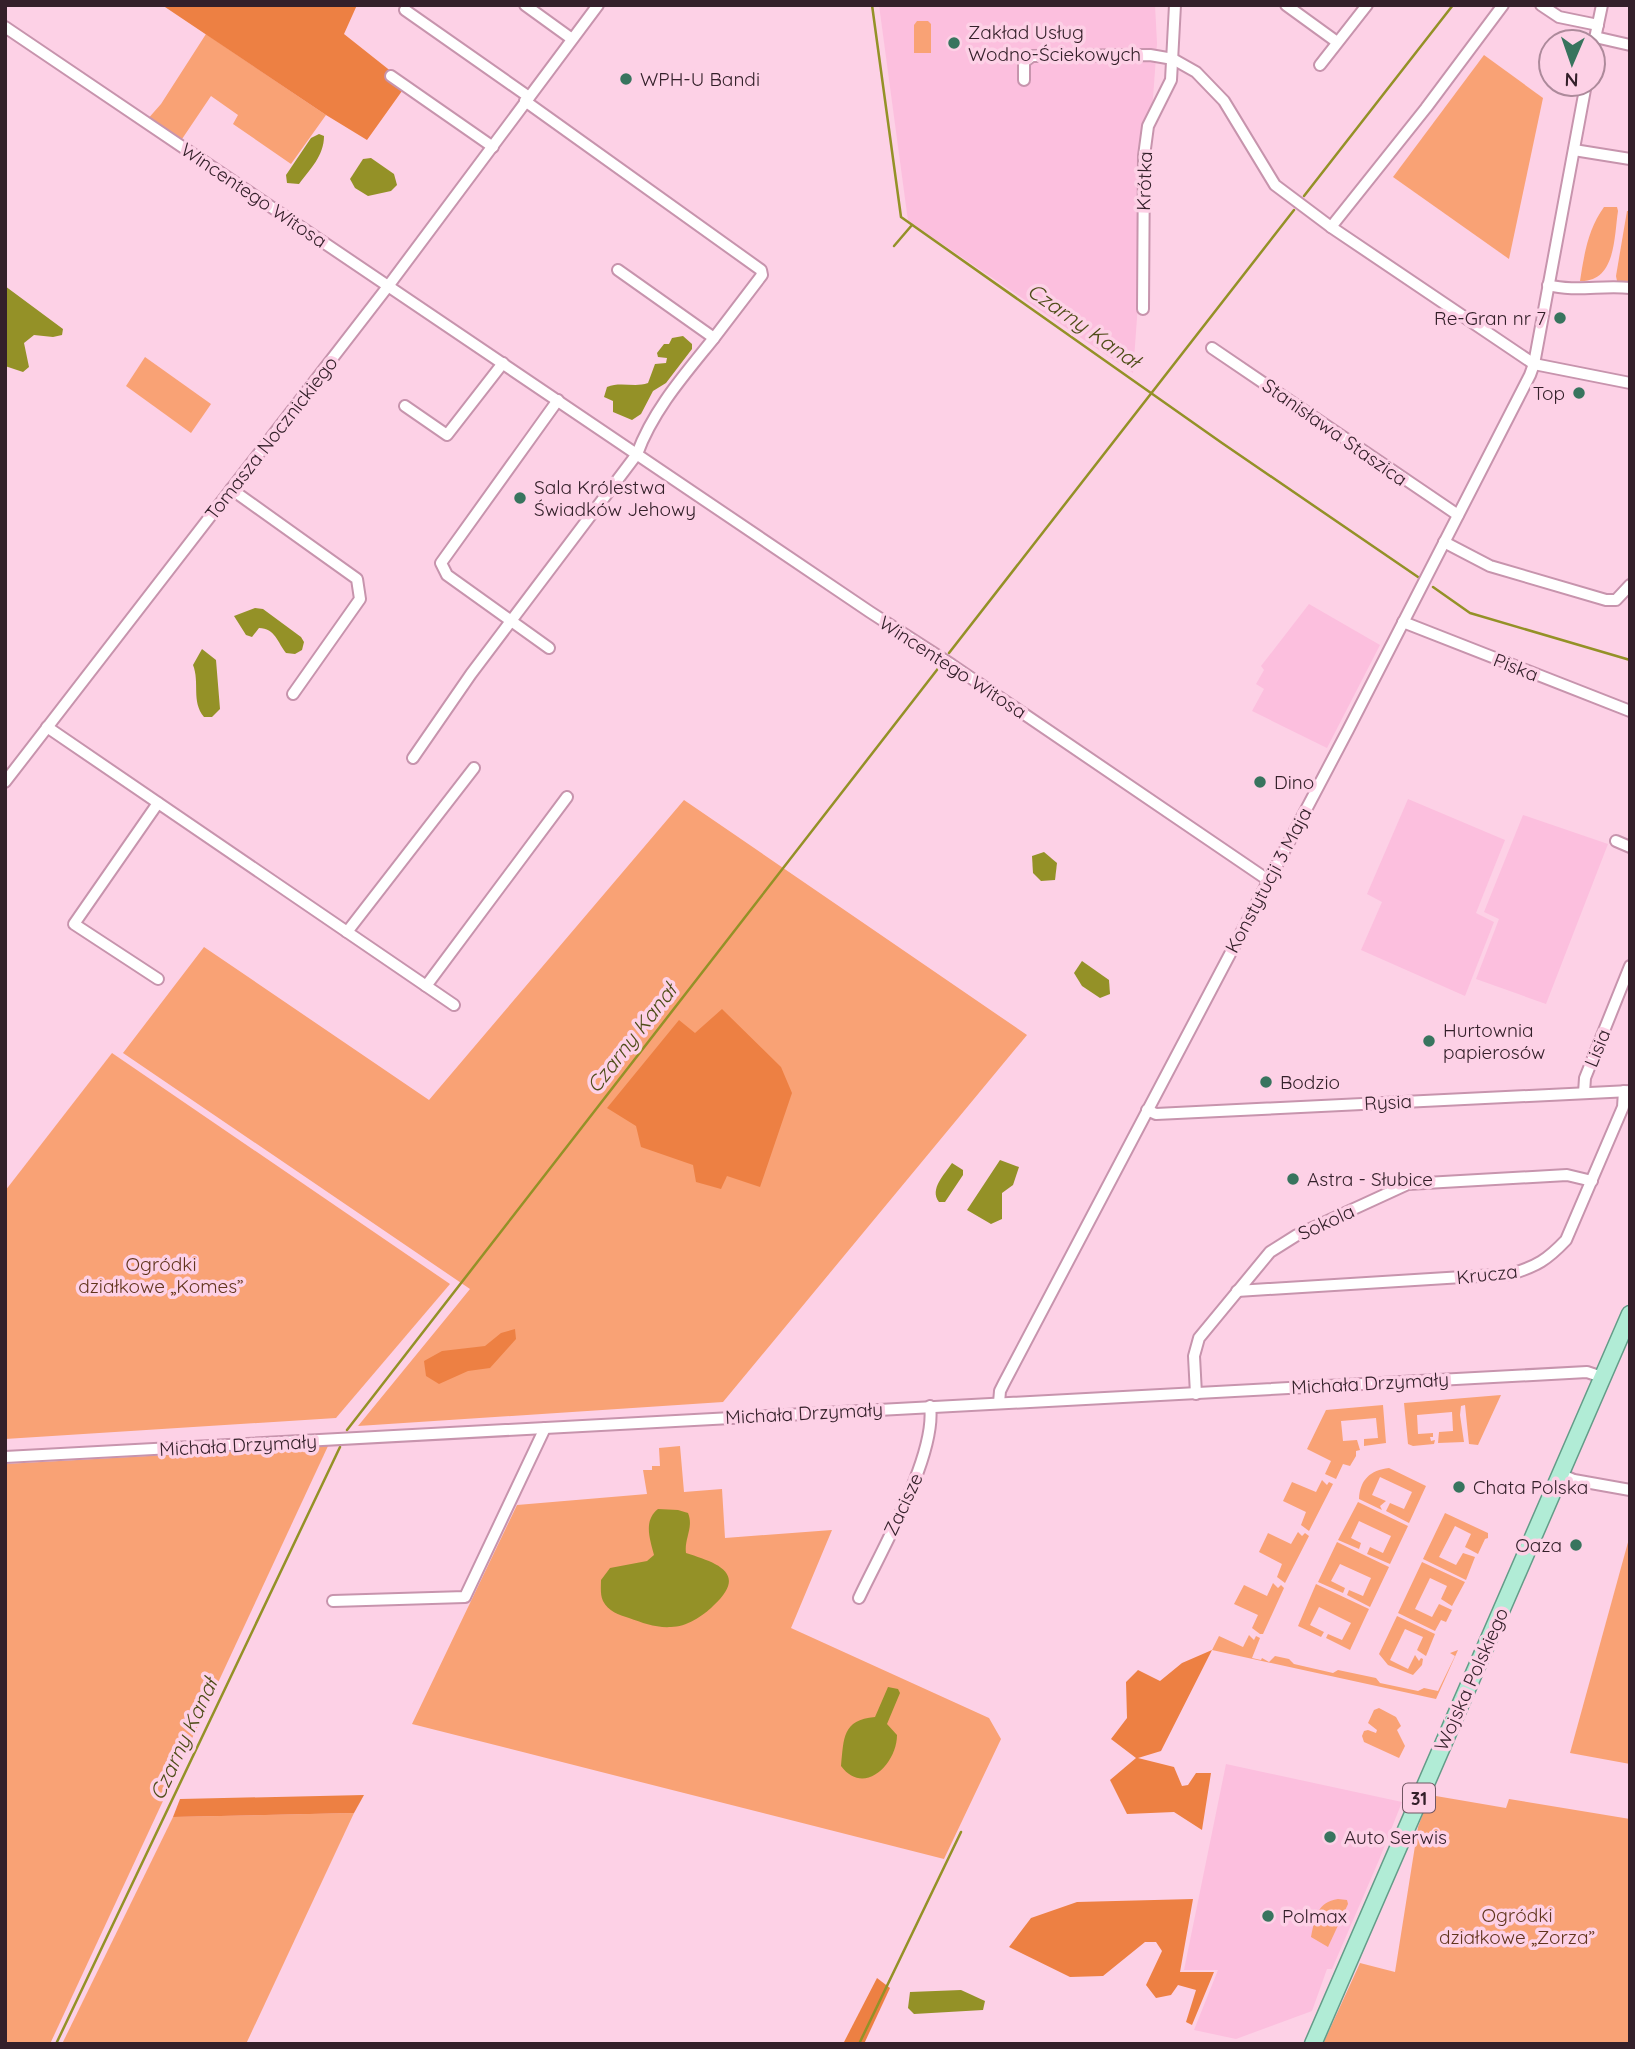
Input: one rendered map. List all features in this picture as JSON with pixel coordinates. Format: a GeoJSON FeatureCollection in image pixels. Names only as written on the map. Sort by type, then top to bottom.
{"type":"FeatureCollection","features":[{"type":"Feature","properties":{"kind":"main road","name":"Wojska Polskiego"},"geometry":{"type":"LineString","coordinates":[[1313,2044],[1630,1314]]}},
{"type":"Feature","properties":{"kind":"street"},"geometry":{"type":"LineString","coordinates":[[524,5],[572,39]]}},
{"type":"Feature","properties":{"kind":"street","name":"Tomasza Nocznickiego"},"geometry":{"type":"LineString","coordinates":[[5,782],[388,285],[598,5]]}},
{"type":"Feature","properties":{"kind":"street","name":"Krótka"},"geometry":{"type":"LineString","coordinates":[[1143,309],[1143,191],[1148,126],[1171,80],[1175,5]]}},
{"type":"Feature","properties":{"kind":"street"},"geometry":{"type":"LineString","coordinates":[[1286,5],[1337,42]]}},
{"type":"Feature","properties":{"kind":"street"},"geometry":{"type":"LineString","coordinates":[[1320,65],[1367,5]]}},
{"type":"Feature","properties":{"kind":"street"},"geometry":{"type":"LineString","coordinates":[[1331,227],[1426,108],[1503,5]]}},
{"type":"Feature","properties":{"kind":"street"},"geometry":{"type":"LineString","coordinates":[[1541,5],[1559,18],[1598,25]]}},
{"type":"Feature","properties":{"kind":"street"},"geometry":{"type":"LineString","coordinates":[[1597,28],[1602,5]]}},
{"type":"Feature","properties":{"kind":"street"},"geometry":{"type":"LineString","coordinates":[[405,10],[761,270],[762,275],[668,397],[644,435],[637,454],[510,621],[412,758]]}},
{"type":"Feature","properties":{"kind":"street","name":"Wincentego Witosa"},"geometry":{"type":"LineString","coordinates":[[5,27],[859,605],[964,672],[1268,880]]}},
{"type":"Feature","properties":{"kind":"street"},"geometry":{"type":"LineString","coordinates":[[1607,44],[1630,45]]}},
{"type":"Feature","properties":{"kind":"street"},"geometry":{"type":"LineString","coordinates":[[1024,80],[1024,62],[1032,56],[1150,55],[1173,59],[1196,72],[1224,101],[1275,185],[1331,227],[1534,364],[1630,383]]}},
{"type":"Feature","properties":{"kind":"street"},"geometry":{"type":"LineString","coordinates":[[391,76],[493,147]]}},
{"type":"Feature","properties":{"kind":"street","name":"Konstytucji 3 Maja"},"geometry":{"type":"LineString","coordinates":[[999,1403],[1004,1383],[1403,622],[1534,364],[1583,98]]}},
{"type":"Feature","properties":{"kind":"street"},"geometry":{"type":"LineString","coordinates":[[1574,150],[1630,159]]}},
{"type":"Feature","properties":{"kind":"street"},"geometry":{"type":"LineString","coordinates":[[618,270],[714,338]]}},
{"type":"Feature","properties":{"kind":"street"},"geometry":{"type":"LineString","coordinates":[[1548,285],[1562,289],[1609,286],[1630,288]]}},
{"type":"Feature","properties":{"kind":"street","name":"Stanisława Staszica"},"geometry":{"type":"LineString","coordinates":[[1212,348],[1458,515]]}},
{"type":"Feature","properties":{"kind":"street"},"geometry":{"type":"LineString","coordinates":[[405,406],[447,435],[503,363]]}},
{"type":"Feature","properties":{"kind":"street"},"geometry":{"type":"LineString","coordinates":[[549,648],[447,575],[441,563],[558,400]]}},
{"type":"Feature","properties":{"kind":"street"},"geometry":{"type":"LineString","coordinates":[[232,489],[357,579],[360,599],[293,694]]}},
{"type":"Feature","properties":{"kind":"street"},"geometry":{"type":"LineString","coordinates":[[1444,542],[1490,566],[1606,600],[1616,600],[1630,585]]}},
{"type":"Feature","properties":{"kind":"street","name":"Piska"},"geometry":{"type":"LineString","coordinates":[[1403,622],[1630,711]]}},
{"type":"Feature","properties":{"kind":"street"},"geometry":{"type":"LineString","coordinates":[[47,727],[454,1005]]}},
{"type":"Feature","properties":{"kind":"street"},"geometry":{"type":"LineString","coordinates":[[347,932],[474,768]]}},
{"type":"Feature","properties":{"kind":"street"},"geometry":{"type":"LineString","coordinates":[[426,986],[567,797]]}},
{"type":"Feature","properties":{"kind":"street"},"geometry":{"type":"LineString","coordinates":[[158,803],[74,924],[158,979]]}},
{"type":"Feature","properties":{"kind":"street"},"geometry":{"type":"LineString","coordinates":[[1616,841],[1630,847]]}},
{"type":"Feature","properties":{"kind":"street","name":"Lisia"},"geometry":{"type":"LineString","coordinates":[[1584,1093],[1584,1078],[1630,966]]}},
{"type":"Feature","properties":{"kind":"street","name":"Rysia"},"geometry":{"type":"LineString","coordinates":[[1147,1110],[1156,1114],[1627,1091]]}},
{"type":"Feature","properties":{"kind":"street","name":"Krucza"},"geometry":{"type":"LineString","coordinates":[[1237,1291],[1511,1274],[1536,1267],[1566,1240],[1623,1107],[1627,1091]]}},
{"type":"Feature","properties":{"kind":"street","name":"Sokola"},"geometry":{"type":"LineString","coordinates":[[1196,1394],[1194,1356],[1199,1338],[1270,1252],[1297,1235],[1408,1184],[1567,1175],[1592,1181]]}},
{"type":"Feature","properties":{"kind":"street","name":"Michała Drzymały"},"geometry":{"type":"LineString","coordinates":[[5,1457],[1571,1372],[1587,1372],[1602,1377]]}},
{"type":"Feature","properties":{"kind":"street","name":"Zacisze"},"geometry":{"type":"LineString","coordinates":[[859,1598],[919,1471],[932,1419],[930,1406]]}},
{"type":"Feature","properties":{"kind":"street"},"geometry":{"type":"LineString","coordinates":[[333,1601],[465,1597],[545,1427]]}},
{"type":"Feature","properties":{"kind":"street"},"geometry":{"type":"LineString","coordinates":[[1560,1474],[1574,1480],[1630,1490]]}},
{"type":"Feature","properties":{"kind":"shaded area"},"geometry":{"type":"Polygon","coordinates":[[[162,5],[357,5],[344,34],[407,84],[367,140],[162,5]]]}},
{"type":"Feature","properties":{"kind":"shaded area"},"geometry":{"type":"Polygon","coordinates":[[[879,5],[1155,5],[1157,43],[1133,373],[908,221],[879,5]]]}},
{"type":"Feature","properties":{"kind":"shaded area"},"geometry":{"type":"Polygon","coordinates":[[[319,134],[324,136],[322,150],[316,162],[299,184],[287,183],[286,175],[311,138],[319,134]]]}},
{"type":"Feature","properties":{"kind":"shaded area"},"geometry":{"type":"Polygon","coordinates":[[[371,158],[394,174],[397,185],[391,191],[368,196],[355,188],[350,179],[363,159],[371,158]]]}},
{"type":"Feature","properties":{"kind":"shaded area"},"geometry":{"type":"Polygon","coordinates":[[[5,286],[63,329],[62,335],[34,335],[24,343],[29,367],[23,372],[5,366],[5,286]]]}},
{"type":"Feature","properties":{"kind":"shaded area"},"geometry":{"type":"Polygon","coordinates":[[[683,336],[692,344],[692,349],[666,383],[653,391],[641,414],[632,420],[613,412],[613,401],[604,397],[607,387],[648,383],[655,364],[666,363],[667,358],[658,357],[657,353],[664,344],[669,344],[672,338],[683,336]]]}},
{"type":"Feature","properties":{"kind":"shaded area"},"geometry":{"type":"Polygon","coordinates":[[[1309,604],[1380,645],[1327,748],[1252,711],[1264,689],[1256,684],[1264,670],[1261,666],[1309,604]]]}},
{"type":"Feature","properties":{"kind":"shaded area"},"geometry":{"type":"Polygon","coordinates":[[[255,608],[263,609],[301,637],[304,642],[302,650],[295,654],[286,653],[269,630],[259,628],[252,637],[246,635],[234,616],[255,608]]]}},
{"type":"Feature","properties":{"kind":"shaded area"},"geometry":{"type":"Polygon","coordinates":[[[202,649],[216,660],[220,709],[212,717],[204,717],[198,705],[193,665],[202,649]]]}},
{"type":"Feature","properties":{"kind":"shaded area"},"geometry":{"type":"Polygon","coordinates":[[[1408,799],[1505,840],[1476,913],[1494,922],[1465,996],[1361,950],[1382,902],[1367,894],[1408,799]]]}},
{"type":"Feature","properties":{"kind":"shaded area"},"geometry":{"type":"Polygon","coordinates":[[[1523,815],[1608,844],[1546,1004],[1476,979],[1499,919],[1484,912],[1523,815]]]}},
{"type":"Feature","properties":{"kind":"shaded area"},"geometry":{"type":"Polygon","coordinates":[[[1044,852],[1057,863],[1055,880],[1041,881],[1033,873],[1032,856],[1044,852]]]}},
{"type":"Feature","properties":{"kind":"shaded area"},"geometry":{"type":"Polygon","coordinates":[[[1082,961],[1109,980],[1110,994],[1100,998],[1082,986],[1074,973],[1082,961]]]}},
{"type":"Feature","properties":{"kind":"shaded area"},"geometry":{"type":"Polygon","coordinates":[[[722,1009],[781,1067],[792,1093],[760,1187],[727,1176],[721,1189],[696,1182],[693,1165],[641,1147],[636,1126],[607,1108],[679,1020],[695,1033],[722,1009]]]}},
{"type":"Feature","properties":{"kind":"shaded area"},"geometry":{"type":"Polygon","coordinates":[[[1000,1160],[1019,1167],[1013,1185],[1002,1193],[1002,1219],[991,1224],[967,1210],[1000,1160]]]}},
{"type":"Feature","properties":{"kind":"shaded area"},"geometry":{"type":"Polygon","coordinates":[[[952,1163],[963,1170],[963,1175],[945,1202],[939,1202],[936,1197],[937,1187],[952,1163]]]}},
{"type":"Feature","properties":{"kind":"shaded area"},"geometry":{"type":"Polygon","coordinates":[[[515,1329],[516,1339],[490,1368],[468,1371],[439,1384],[426,1376],[424,1361],[442,1351],[485,1346],[501,1333],[515,1329]]]}},
{"type":"Feature","properties":{"kind":"shaded area"},"geometry":{"type":"Polygon","coordinates":[[[658,1509],[688,1513],[690,1523],[686,1553],[718,1565],[728,1577],[728,1585],[723,1595],[713,1606],[694,1620],[677,1627],[655,1626],[621,1615],[608,1607],[601,1596],[601,1580],[610,1568],[647,1561],[654,1555],[649,1525],[658,1509]]]}},
{"type":"Feature","properties":{"kind":"shaded area"},"geometry":{"type":"Polygon","coordinates":[[[1212,1650],[1161,1751],[1138,1758],[1174,1767],[1182,1786],[1188,1785],[1196,1773],[1211,1773],[1202,1830],[1174,1812],[1127,1814],[1110,1780],[1136,1758],[1111,1739],[1127,1718],[1126,1682],[1138,1670],[1160,1681],[1182,1663],[1212,1650]]]}},
{"type":"Feature","properties":{"kind":"shaded area"},"geometry":{"type":"Polygon","coordinates":[[[888,1687],[898,1689],[900,1693],[887,1724],[897,1735],[896,1746],[878,1773],[859,1778],[850,1775],[841,1766],[847,1732],[856,1722],[875,1717],[888,1687]]]}},
{"type":"Feature","properties":{"kind":"shaded area"},"geometry":{"type":"Polygon","coordinates":[[[1226,1764],[1402,1802],[1332,1969],[1327,1969],[1312,2011],[1236,2039],[1194,2030],[1218,1970],[1184,1970],[1226,1764]]]}},
{"type":"Feature","properties":{"kind":"shaded area"},"geometry":{"type":"Polygon","coordinates":[[[364,1795],[354,1813],[173,1817],[180,1799],[364,1795]]]}},
{"type":"Feature","properties":{"kind":"shaded area"},"geometry":{"type":"Polygon","coordinates":[[[1193,1899],[1180,1972],[1214,1972],[1192,2025],[1186,2022],[1196,1990],[1178,1985],[1171,1995],[1156,1998],[1146,1985],[1162,1951],[1156,1942],[1145,1942],[1103,1976],[1070,1977],[1009,1947],[1031,1918],[1077,1902],[1193,1899]]]}},
{"type":"Feature","properties":{"kind":"shaded area"},"geometry":{"type":"Polygon","coordinates":[[[877,1978],[890,1988],[864,2044],[843,2044],[877,1978]]]}},
{"type":"Feature","properties":{"kind":"shaded area"},"geometry":{"type":"Polygon","coordinates":[[[961,1990],[985,2001],[983,2010],[914,2014],[908,2008],[910,1992],[961,1990]]]}},
{"type":"Feature","properties":{"kind":"green space"},"geometry":{"type":"Polygon","coordinates":[[[917,21],[928,21],[931,24],[931,53],[914,53],[914,25],[917,21]]]}},
{"type":"Feature","properties":{"kind":"green space"},"geometry":{"type":"Polygon","coordinates":[[[206,34],[326,115],[291,164],[233,124],[238,115],[211,96],[180,142],[146,121],[161,104],[206,34]]]}},
{"type":"Feature","properties":{"kind":"green space"},"geometry":{"type":"Polygon","coordinates":[[[1484,55],[1537,94],[1537,98],[1543,98],[1509,259],[1393,177],[1484,55]]]}},
{"type":"Feature","properties":{"kind":"green space"},"geometry":{"type":"Polygon","coordinates":[[[1604,207],[1617,207],[1618,211],[1611,256],[1601,274],[1580,281],[1590,233],[1604,207]]]}},
{"type":"Feature","properties":{"kind":"green space"},"geometry":{"type":"Polygon","coordinates":[[[1627,211],[1630,211],[1630,283],[1617,281],[1616,276],[1627,211]]]}},
{"type":"Feature","properties":{"kind":"green space"},"geometry":{"type":"Polygon","coordinates":[[[145,357],[211,404],[191,433],[126,386],[145,357]]]}},
{"type":"Feature","properties":{"kind":"green space"},"geometry":{"type":"Polygon","coordinates":[[[684,800],[1027,1035],[723,1402],[358,1426],[470,1289],[123,1053],[204,947],[429,1100],[684,800]]]}},
{"type":"Feature","properties":{"kind":"green space","name":"Ogródki działkowe „Komes”"},"geometry":{"type":"Polygon","coordinates":[[[112,1053],[450,1284],[336,1418],[5,1439],[5,1191],[112,1053]]]}},
{"type":"Feature","properties":{"kind":"green space"},"geometry":{"type":"Polygon","coordinates":[[[1501,1395],[1478,1445],[1469,1444],[1465,1405],[1461,1406],[1460,1415],[1464,1442],[1438,1443],[1439,1432],[1453,1431],[1452,1412],[1417,1415],[1418,1434],[1433,1433],[1433,1437],[1430,1437],[1431,1441],[1435,1440],[1434,1444],[1408,1444],[1404,1403],[1501,1395]]]}},
{"type":"Feature","properties":{"kind":"green space"},"geometry":{"type":"Polygon","coordinates":[[[1383,1405],[1386,1443],[1364,1446],[1364,1439],[1378,1438],[1376,1418],[1341,1421],[1343,1441],[1357,1440],[1360,1450],[1356,1451],[1350,1466],[1343,1464],[1336,1479],[1325,1474],[1331,1461],[1307,1449],[1326,1410],[1383,1405]]]}},
{"type":"Feature","properties":{"kind":"green space"},"geometry":{"type":"Polygon","coordinates":[[[328,1446],[50,2044],[5,2044],[5,1464],[328,1446]]]}},
{"type":"Feature","properties":{"kind":"green space"},"geometry":{"type":"Polygon","coordinates":[[[680,1446],[684,1492],[722,1489],[725,1538],[832,1530],[791,1628],[989,1718],[1001,1739],[944,1859],[412,1724],[517,1505],[647,1494],[643,1470],[660,1466],[659,1448],[680,1446]]]}},
{"type":"Feature","properties":{"kind":"green space"},"geometry":{"type":"Polygon","coordinates":[[[1389,1468],[1426,1486],[1409,1523],[1386,1511],[1390,1503],[1404,1509],[1412,1492],[1380,1477],[1372,1495],[1386,1501],[1380,1506],[1382,1510],[1359,1499],[1361,1486],[1367,1477],[1376,1471],[1389,1468]]]}},
{"type":"Feature","properties":{"kind":"green space"},"geometry":{"type":"Polygon","coordinates":[[[1322,1480],[1327,1485],[1329,1482],[1333,1484],[1309,1531],[1301,1525],[1306,1512],[1283,1501],[1292,1482],[1316,1492],[1322,1480]]]}},
{"type":"Feature","properties":{"kind":"green space"},"geometry":{"type":"Polygon","coordinates":[[[1358,1502],[1408,1526],[1390,1564],[1367,1554],[1370,1547],[1383,1553],[1391,1536],[1359,1521],[1351,1538],[1361,1543],[1359,1549],[1338,1540],[1358,1502]]]}},
{"type":"Feature","properties":{"kind":"green space"},"geometry":{"type":"Polygon","coordinates":[[[1445,1513],[1488,1533],[1488,1538],[1478,1554],[1465,1547],[1471,1534],[1455,1526],[1439,1557],[1456,1565],[1463,1553],[1475,1557],[1466,1580],[1423,1559],[1445,1513]]]}},
{"type":"Feature","properties":{"kind":"green space"},"geometry":{"type":"Polygon","coordinates":[[[1298,1532],[1302,1536],[1305,1533],[1309,1536],[1285,1583],[1277,1577],[1282,1564],[1259,1552],[1268,1533],[1291,1544],[1298,1532]]]}},
{"type":"Feature","properties":{"kind":"green space"},"geometry":{"type":"Polygon","coordinates":[[[1630,1535],[1630,1764],[1570,1753],[1630,1535]]]}},
{"type":"Feature","properties":{"kind":"green space"},"geometry":{"type":"Polygon","coordinates":[[[1337,1542],[1389,1567],[1370,1607],[1347,1595],[1349,1590],[1363,1596],[1371,1578],[1340,1564],[1331,1581],[1345,1588],[1343,1593],[1318,1582],[1337,1542]]]}},
{"type":"Feature","properties":{"kind":"green space"},"geometry":{"type":"Polygon","coordinates":[[[1422,1562],[1465,1582],[1452,1606],[1441,1599],[1447,1586],[1430,1578],[1415,1609],[1432,1617],[1439,1604],[1452,1610],[1446,1622],[1441,1620],[1435,1631],[1398,1613],[1422,1562]]]}},
{"type":"Feature","properties":{"kind":"green space"},"geometry":{"type":"Polygon","coordinates":[[[1273,1583],[1278,1588],[1281,1585],[1284,1588],[1263,1634],[1260,1634],[1252,1628],[1258,1615],[1234,1604],[1244,1585],[1267,1596],[1273,1583]]]}},
{"type":"Feature","properties":{"kind":"green space"},"geometry":{"type":"Polygon","coordinates":[[[1316,1584],[1369,1609],[1350,1650],[1326,1638],[1328,1634],[1342,1640],[1351,1623],[1319,1607],[1310,1625],[1324,1632],[1321,1637],[1298,1626],[1316,1584]]]}},
{"type":"Feature","properties":{"kind":"green space"},"geometry":{"type":"Polygon","coordinates":[[[1397,1616],[1435,1634],[1426,1656],[1417,1650],[1423,1637],[1405,1629],[1390,1660],[1408,1669],[1415,1655],[1419,1661],[1423,1659],[1422,1665],[1413,1675],[1388,1665],[1379,1654],[1397,1616]]]}},
{"type":"Feature","properties":{"kind":"green space"},"geometry":{"type":"Polygon","coordinates":[[[1249,1635],[1254,1640],[1256,1636],[1260,1638],[1252,1658],[1262,1658],[1269,1662],[1275,1656],[1289,1659],[1294,1664],[1333,1673],[1338,1670],[1376,1678],[1380,1683],[1418,1691],[1424,1688],[1438,1691],[1455,1656],[1450,1653],[1458,1650],[1436,1699],[1212,1650],[1219,1636],[1243,1647],[1249,1635]]]}},
{"type":"Feature","properties":{"kind":"green space"},"geometry":{"type":"Polygon","coordinates":[[[1379,1708],[1396,1717],[1401,1726],[1397,1730],[1405,1746],[1399,1758],[1364,1742],[1364,1731],[1376,1733],[1377,1730],[1368,1723],[1374,1710],[1379,1708]]]}},
{"type":"Feature","properties":{"kind":"green space","name":"Ogródki działkowe „Zorza”"},"geometry":{"type":"Polygon","coordinates":[[[1430,1795],[1506,1808],[1509,1799],[1630,1819],[1630,2044],[1323,2044],[1360,1963],[1395,1972],[1418,1827],[1430,1795]]]}},
{"type":"Feature","properties":{"kind":"green space"},"geometry":{"type":"Polygon","coordinates":[[[354,1813],[246,2044],[62,2044],[173,1817],[354,1813]]]}},
{"type":"Feature","properties":{"kind":"green space"},"geometry":{"type":"Polygon","coordinates":[[[1338,1899],[1347,1900],[1348,1904],[1328,1947],[1311,1937],[1312,1930],[1321,1907],[1338,1899]]]}},
{"type":"Feature","properties":{"kind":"waterway","name":"Czarny Kanał"},"geometry":{"type":"LineString","coordinates":[[872,5],[901,217],[1418,577]]}},
{"type":"Feature","properties":{"kind":"waterway"},"geometry":{"type":"LineString","coordinates":[[1304,196],[1453,5]]}},
{"type":"Feature","properties":{"kind":"waterway","name":"Czarny Kanał"},"geometry":{"type":"LineString","coordinates":[[949,653],[1294,210]]}},
{"type":"Feature","properties":{"kind":"waterway"},"geometry":{"type":"LineString","coordinates":[[894,246],[912,225]]}},
{"type":"Feature","properties":{"kind":"waterway"},"geometry":{"type":"LineString","coordinates":[[1433,587],[1470,613],[1630,660]]}},
{"type":"Feature","properties":{"kind":"waterway","name":"Czarny Kanał"},"geometry":{"type":"LineString","coordinates":[[347,1430],[940,666]]}},
{"type":"Feature","properties":{"kind":"waterway","name":"Czarny Kanał"},"geometry":{"type":"LineString","coordinates":[[56,2044],[340,1447]]}},
{"type":"Feature","properties":{"kind":"waterway"},"geometry":{"type":"LineString","coordinates":[[859,2044],[961,1832]]}},
{"type":"Feature","properties":{"kind":"place","name":"Zakład Usług Wodno-Ściekowych"},"geometry":{"type":"Point","coordinates":[954,43]}},
{"type":"Feature","properties":{"kind":"place","name":"WPH-U Bandi"},"geometry":{"type":"Point","coordinates":[626,79]}},
{"type":"Feature","properties":{"kind":"place","name":"Re-Gran nr 7"},"geometry":{"type":"Point","coordinates":[1560,318]}},
{"type":"Feature","properties":{"kind":"place","name":"Top"},"geometry":{"type":"Point","coordinates":[1579,393]}},
{"type":"Feature","properties":{"kind":"place","name":"Sala Królestwa Świadków Jehowy"},"geometry":{"type":"Point","coordinates":[520,498]}},
{"type":"Feature","properties":{"kind":"place","name":"Dino"},"geometry":{"type":"Point","coordinates":[1260,782]}},
{"type":"Feature","properties":{"kind":"place","name":"Hurtownia papierosów"},"geometry":{"type":"Point","coordinates":[1429,1041]}},
{"type":"Feature","properties":{"kind":"place","name":"Bodzio"},"geometry":{"type":"Point","coordinates":[1266,1082]}},
{"type":"Feature","properties":{"kind":"place","name":"Astra - Słubice"},"geometry":{"type":"Point","coordinates":[1293,1179]}},
{"type":"Feature","properties":{"kind":"place","name":"Chata Polska"},"geometry":{"type":"Point","coordinates":[1459,1487]}},
{"type":"Feature","properties":{"kind":"place","name":"Oaza"},"geometry":{"type":"Point","coordinates":[1576,1545]}},
{"type":"Feature","properties":{"kind":"place","name":"Auto Serwis"},"geometry":{"type":"Point","coordinates":[1330,1837]}},
{"type":"Feature","properties":{"kind":"place","name":"Polmax"},"geometry":{"type":"Point","coordinates":[1268,1916]}}]}
